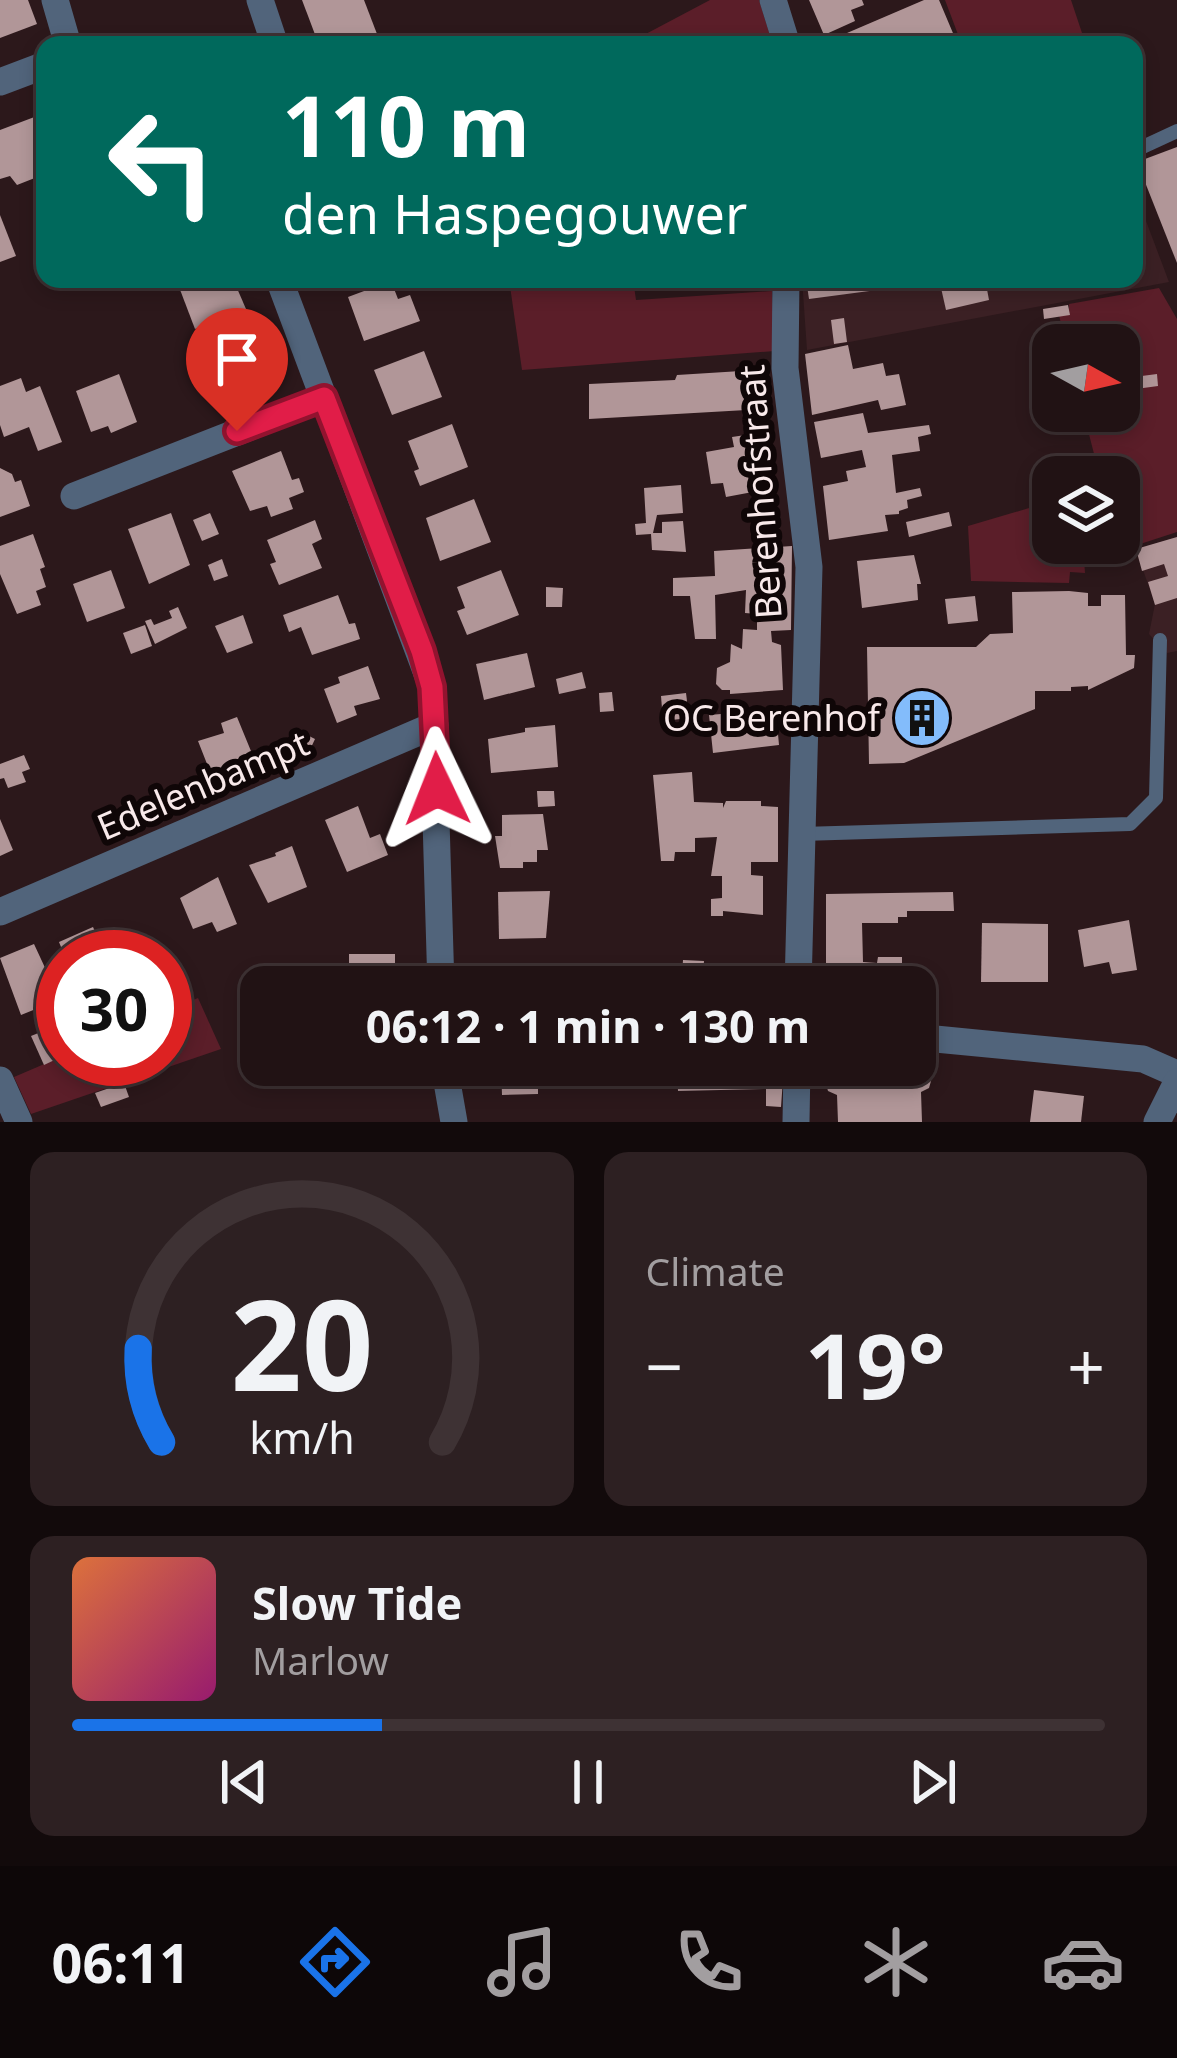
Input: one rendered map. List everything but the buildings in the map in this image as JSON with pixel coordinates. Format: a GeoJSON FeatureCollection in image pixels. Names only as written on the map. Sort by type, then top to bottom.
{"type":"FeatureCollection","features":[{"type":"Feature","properties":{"kind":"street"},"geometry":{"type":"LineString","coordinates":[[55,0],[65,36]]}},
{"type":"Feature","properties":{"kind":"street"},"geometry":{"type":"LineString","coordinates":[[260,0],[272,36]]}},
{"type":"Feature","properties":{"kind":"street"},"geometry":{"type":"LineString","coordinates":[[773,0],[784,36]]}},
{"type":"Feature","properties":{"kind":"street"},"geometry":{"type":"LineString","coordinates":[[0,82],[36,68]]}},
{"type":"Feature","properties":{"kind":"street"},"geometry":{"type":"LineString","coordinates":[[282,288],[432,687],[441,966]]}},
{"type":"Feature","properties":{"kind":"street","name":"Berenhofstraat"},"geometry":{"type":"LineString","coordinates":[[785,288],[785,368],[809,567],[799,966]]}},
{"type":"Feature","properties":{"kind":"street"},"geometry":{"type":"LineString","coordinates":[[74,496],[324,398]]}},
{"type":"Feature","properties":{"kind":"street","name":"Edelenbampt"},"geometry":{"type":"LineString","coordinates":[[0,911],[435,725]]}},
{"type":"Feature","properties":{"kind":"street"},"geometry":{"type":"LineString","coordinates":[[936,1039],[1143,1059],[1177,1078],[1157,1122]]}},
{"type":"Feature","properties":{"kind":"street"},"geometry":{"type":"LineString","coordinates":[[0,1080],[19,1122]]}},
{"type":"Feature","properties":{"kind":"street"},"geometry":{"type":"LineString","coordinates":[[447,1086],[454,1122]]}},
{"type":"Feature","properties":{"kind":"street"},"geometry":{"type":"LineString","coordinates":[[796,1122],[797,1086]]}},
{"type":"Feature","properties":{"kind":"lane"},"geometry":{"type":"LineString","coordinates":[[1143,147],[1177,131]]}},
{"type":"Feature","properties":{"kind":"lane"},"geometry":{"type":"LineString","coordinates":[[802,834],[1130,824],[1156,798],[1160,640]]}},
{"type":"Feature","properties":{"kind":"shaded area"},"geometry":{"type":"Polygon","coordinates":[[[710,0],[759,0],[770,36],[642,36],[710,0]]]}},
{"type":"Feature","properties":{"kind":"shaded area"},"geometry":{"type":"Polygon","coordinates":[[[945,0],[1071,0],[1083,36],[959,36],[945,0]]]}},
{"type":"Feature","properties":{"kind":"shaded area"},"geometry":{"type":"Polygon","coordinates":[[[1143,213],[1169,282],[1143,287],[1143,213]]]}},
{"type":"Feature","properties":{"kind":"shaded area"},"geometry":{"type":"Polygon","coordinates":[[[510,288],[634,288],[636,300],[772,291],[775,351],[522,370],[510,288]]]}},
{"type":"Feature","properties":{"kind":"shaded area"},"geometry":{"type":"Polygon","coordinates":[[[803,288],[1137,288],[807,350],[803,288]]]}},
{"type":"Feature","properties":{"kind":"shaded area"},"geometry":{"type":"Polygon","coordinates":[[[1159,288],[1177,319],[1177,532],[1140,544],[1140,456],[1095,456],[1088,432],[1140,432],[1140,324],[1061,324],[1059,315],[1069,314],[1069,304],[1159,288]]]}},
{"type":"Feature","properties":{"kind":"shaded area"},"geometry":{"type":"Polygon","coordinates":[[[1032,507],[1032,564],[1084,564],[1085,573],[1070,572],[1069,583],[971,581],[968,526],[1032,507]]]}},
{"type":"Feature","properties":{"kind":"shaded area"},"geometry":{"type":"Polygon","coordinates":[[[1177,537],[1177,651],[1167,653],[1149,634],[1155,604],[1140,549],[1177,537]]]}},
{"type":"Feature","properties":{"kind":"shaded area"},"geometry":{"type":"Polygon","coordinates":[[[198,998],[221,1049],[192,1059],[192,1001],[198,998]]]}},
{"type":"Feature","properties":{"kind":"shaded area"},"geometry":{"type":"Polygon","coordinates":[[[36,1068],[36,1086],[113,1086],[31,1114],[14,1077],[36,1068]]]}},
{"type":"Feature","properties":{"kind":"place","name":"OC Berenhof"},"geometry":{"type":"Point","coordinates":[922,718]}},
{"type":"Feature","properties":{"kind":"route"},"geometry":{"type":"LineString","coordinates":[[237,431],[324,398],[422,651],[432,687],[437,789]]}}]}
